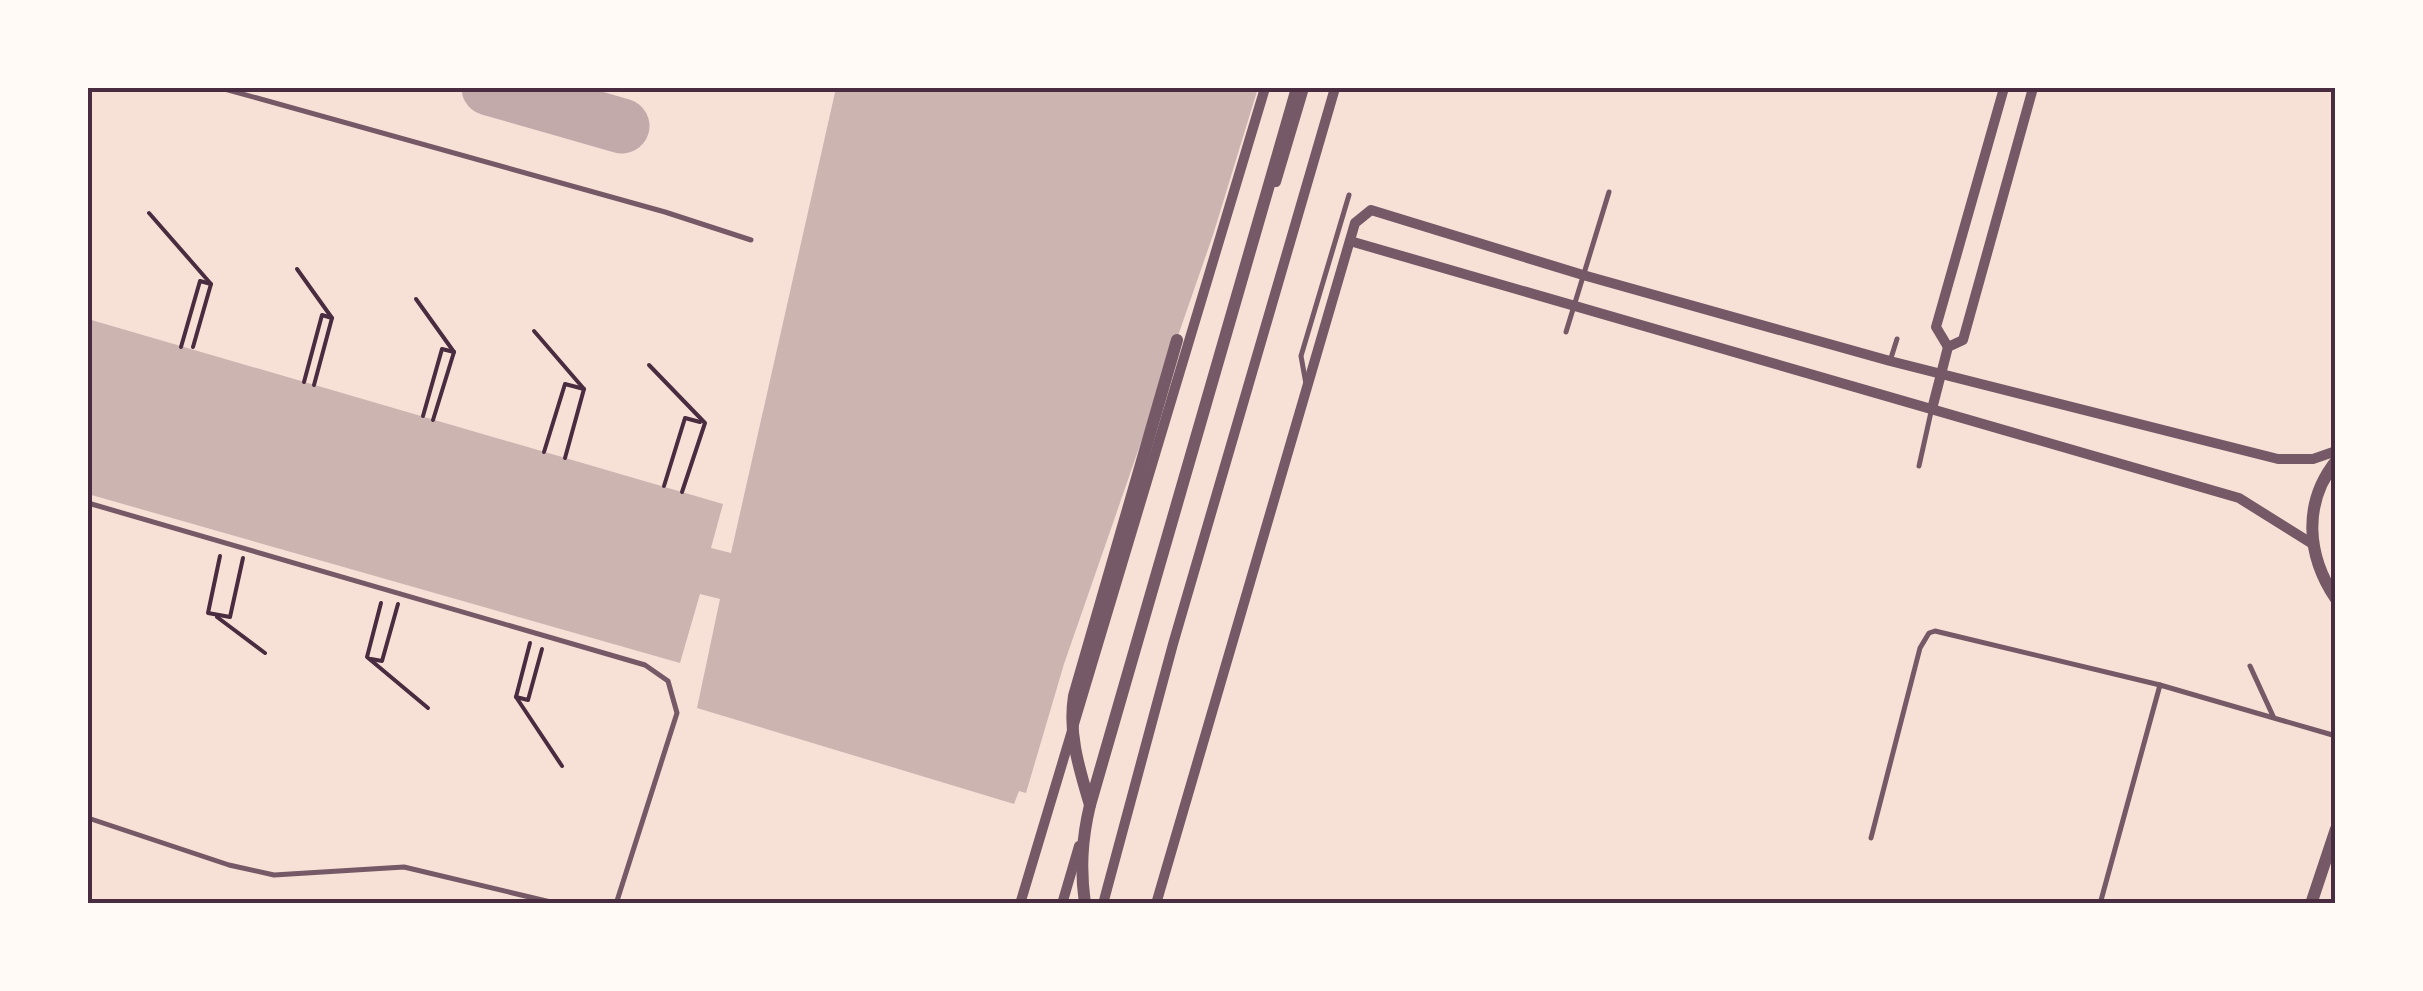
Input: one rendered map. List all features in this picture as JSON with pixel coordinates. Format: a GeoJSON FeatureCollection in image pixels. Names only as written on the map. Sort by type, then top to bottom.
{"type":"FeatureCollection","features":[{"type":"Feature","properties":{"kind":"street"},"geometry":{"type":"LineString","coordinates":[[1020,904],[1265,88]]}},
{"type":"Feature","properties":{"kind":"street"},"geometry":{"type":"LineString","coordinates":[[1085,904],[1080,871],[1090,804],[1300,88]]}},
{"type":"Feature","properties":{"kind":"street"},"geometry":{"type":"LineString","coordinates":[[1062,904],[1300,88]]}},
{"type":"Feature","properties":{"kind":"street"},"geometry":{"type":"LineString","coordinates":[[1104,904],[1173,644],[1335,88]]}},
{"type":"Feature","properties":{"kind":"street"},"geometry":{"type":"LineString","coordinates":[[1932,409],[1948,347],[1936,327],[2004,88]]}},
{"type":"Feature","properties":{"kind":"street"},"geometry":{"type":"LineString","coordinates":[[1948,347],[1962,340],[2033,88]]}},
{"type":"Feature","properties":{"kind":"street"},"geometry":{"type":"LineString","coordinates":[[1156,904],[1350,241],[1358,218],[1371,210],[1890,361],[2278,460],[2313,459],[2336,451]]}},
{"type":"Feature","properties":{"kind":"street"},"geometry":{"type":"LineString","coordinates":[[1350,241],[2239,498],[2312,543]]}},
{"type":"Feature","properties":{"kind":"street"},"geometry":{"type":"LineString","coordinates":[[1090,804],[1070,716],[1177,340]]}},
{"type":"Feature","properties":{"kind":"street"},"geometry":{"type":"LineString","coordinates":[[2336,461],[2318,490],[2312,516],[2312,543],[2321,577],[2336,599]]}},
{"type":"Feature","properties":{"kind":"street"},"geometry":{"type":"LineString","coordinates":[[2312,904],[2336,829]]}},
{"type":"Feature","properties":{"kind":"lane"},"geometry":{"type":"LineString","coordinates":[[221,88],[751,240]]}},
{"type":"Feature","properties":{"kind":"lane"},"geometry":{"type":"LineString","coordinates":[[1566,332],[1609,192]]}},
{"type":"Feature","properties":{"kind":"lane"},"geometry":{"type":"LineString","coordinates":[[1307,388],[1301,356],[1348,195]]}},
{"type":"Feature","properties":{"kind":"lane"},"geometry":{"type":"LineString","coordinates":[[1890,361],[1897,339]]}},
{"type":"Feature","properties":{"kind":"lane"},"geometry":{"type":"LineString","coordinates":[[1918,466],[1932,409]]}},
{"type":"Feature","properties":{"kind":"lane"},"geometry":{"type":"LineString","coordinates":[[88,503],[645,665],[668,681],[678,713],[616,902],[629,904]]}},
{"type":"Feature","properties":{"kind":"lane"},"geometry":{"type":"LineString","coordinates":[[1871,838],[1920,648],[1929,634],[1943,630],[2160,685],[2336,736]]}},
{"type":"Feature","properties":{"kind":"lane"},"geometry":{"type":"LineString","coordinates":[[2250,666],[2273,716]]}},
{"type":"Feature","properties":{"kind":"lane"},"geometry":{"type":"LineString","coordinates":[[2100,904],[2160,685]]}},
{"type":"Feature","properties":{"kind":"lane"},"geometry":{"type":"LineString","coordinates":[[88,818],[229,866],[274,875],[404,867],[559,904]]}},
{"type":"Feature","properties":{"kind":"path"},"geometry":{"type":"LineString","coordinates":[[149,213],[211,284]]}},
{"type":"Feature","properties":{"kind":"path"},"geometry":{"type":"LineString","coordinates":[[298,268],[332,318],[314,385]]}},
{"type":"Feature","properties":{"kind":"path"},"geometry":{"type":"LineString","coordinates":[[182,347],[200,281],[211,284]]}},
{"type":"Feature","properties":{"kind":"path"},"geometry":{"type":"LineString","coordinates":[[193,347],[211,284]]}},
{"type":"Feature","properties":{"kind":"path"},"geometry":{"type":"LineString","coordinates":[[416,298],[454,352]]}},
{"type":"Feature","properties":{"kind":"path"},"geometry":{"type":"LineString","coordinates":[[304,382],[322,315],[332,318]]}},
{"type":"Feature","properties":{"kind":"path"},"geometry":{"type":"LineString","coordinates":[[534,331],[584,389]]}},
{"type":"Feature","properties":{"kind":"path"},"geometry":{"type":"LineString","coordinates":[[422,416],[442,349],[454,352]]}},
{"type":"Feature","properties":{"kind":"path"},"geometry":{"type":"LineString","coordinates":[[433,420],[454,352]]}},
{"type":"Feature","properties":{"kind":"path"},"geometry":{"type":"LineString","coordinates":[[649,365],[704,424]]}},
{"type":"Feature","properties":{"kind":"path"},"geometry":{"type":"LineString","coordinates":[[544,452],[565,384],[584,389]]}},
{"type":"Feature","properties":{"kind":"path"},"geometry":{"type":"LineString","coordinates":[[565,458],[584,389]]}},
{"type":"Feature","properties":{"kind":"path"},"geometry":{"type":"LineString","coordinates":[[664,486],[684,418],[704,424]]}},
{"type":"Feature","properties":{"kind":"path"},"geometry":{"type":"LineString","coordinates":[[682,492],[704,424]]}},
{"type":"Feature","properties":{"kind":"path"},"geometry":{"type":"LineString","coordinates":[[222,549],[208,612],[265,653]]}},
{"type":"Feature","properties":{"kind":"path"},"geometry":{"type":"LineString","coordinates":[[213,614],[230,617],[243,554]]}},
{"type":"Feature","properties":{"kind":"path"},"geometry":{"type":"LineString","coordinates":[[367,657],[383,594]]}},
{"type":"Feature","properties":{"kind":"path"},"geometry":{"type":"LineString","coordinates":[[367,657],[382,661],[399,599]]}},
{"type":"Feature","properties":{"kind":"path"},"geometry":{"type":"LineString","coordinates":[[531,640],[516,697],[562,766]]}},
{"type":"Feature","properties":{"kind":"path"},"geometry":{"type":"LineString","coordinates":[[516,697],[528,700],[543,644]]}},
{"type":"Feature","properties":{"kind":"path"},"geometry":{"type":"LineString","coordinates":[[367,657],[428,708]]}},
{"type":"Feature","properties":{"kind":"building"},"geometry":{"type":"Polygon","coordinates":[[[836,88],[1258,88],[1213,235],[1064,664],[1026,793],[1019,791],[1014,804],[697,708],[720,599],[700,594],[680,663],[88,494],[88,319],[723,504],[711,548],[731,553],[836,88]]]}},
{"type":"Feature","properties":{"kind":"taxiway"},"geometry":{"type":"LineString","coordinates":[[489,88],[622,126]]}}]}
